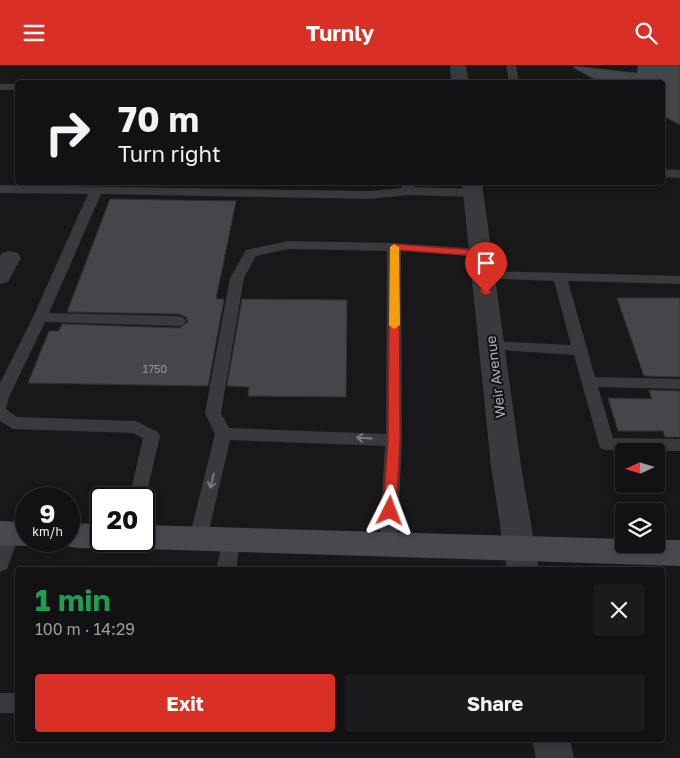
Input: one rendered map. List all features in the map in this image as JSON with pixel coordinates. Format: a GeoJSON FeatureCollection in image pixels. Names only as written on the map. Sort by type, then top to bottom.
{"type":"FeatureCollection","features":[{"type":"Feature","properties":{"kind":"main road"},"geometry":{"type":"LineString","coordinates":[[155,537],[198,539],[229,555],[388,545],[521,559],[680,553]]}},
{"type":"Feature","properties":{"kind":"street"},"geometry":{"type":"LineString","coordinates":[[458,65],[460,80]]}},
{"type":"Feature","properties":{"kind":"street","name":"Weir Avenue"},"geometry":{"type":"LineString","coordinates":[[472,188],[483,264],[506,466],[521,559]]}},
{"type":"Feature","properties":{"kind":"street"},"geometry":{"type":"LineString","coordinates":[[551,742],[555,758]]}},
{"type":"Feature","properties":{"kind":"lane"},"geometry":{"type":"LineString","coordinates":[[510,65],[513,80]]}},
{"type":"Feature","properties":{"kind":"lane"},"geometry":{"type":"LineString","coordinates":[[0,87],[15,87]]}},
{"type":"Feature","properties":{"kind":"lane"},"geometry":{"type":"LineString","coordinates":[[665,173],[680,174]]}},
{"type":"Feature","properties":{"kind":"lane"},"geometry":{"type":"LineString","coordinates":[[0,189],[96,191],[196,187],[369,195],[408,187],[472,188]]}},
{"type":"Feature","properties":{"kind":"lane"},"geometry":{"type":"LineString","coordinates":[[0,406],[1,397],[40,317],[96,191]]}},
{"type":"Feature","properties":{"kind":"lane"},"geometry":{"type":"LineString","coordinates":[[198,539],[223,434],[213,413],[236,278],[250,253],[288,245],[394,247],[560,277],[680,280]]}},
{"type":"Feature","properties":{"kind":"lane"},"geometry":{"type":"LineString","coordinates":[[388,545],[394,440],[394,247]]}},
{"type":"Feature","properties":{"kind":"lane"},"geometry":{"type":"LineString","coordinates":[[560,277],[606,444],[659,438],[680,445]]}},
{"type":"Feature","properties":{"kind":"lane"},"geometry":{"type":"LineString","coordinates":[[40,317],[180,321]]}},
{"type":"Feature","properties":{"kind":"lane"},"geometry":{"type":"LineString","coordinates":[[492,346],[580,350]]}},
{"type":"Feature","properties":{"kind":"lane"},"geometry":{"type":"LineString","coordinates":[[588,382],[680,384]]}},
{"type":"Feature","properties":{"kind":"lane"},"geometry":{"type":"LineString","coordinates":[[641,383],[646,399]]}},
{"type":"Feature","properties":{"kind":"lane"},"geometry":{"type":"LineString","coordinates":[[0,413],[13,423],[136,427],[152,436],[141,487]]}},
{"type":"Feature","properties":{"kind":"lane"},"geometry":{"type":"LineString","coordinates":[[223,434],[394,440]]}},
{"type":"Feature","properties":{"kind":"lane"},"geometry":{"type":"LineString","coordinates":[[0,564],[13,533]]}},
{"type":"Feature","properties":{"kind":"lane"},"geometry":{"type":"LineString","coordinates":[[0,703],[15,703]]}},
{"type":"Feature","properties":{"kind":"building"},"geometry":{"type":"Polygon","coordinates":[[[638,65],[680,65],[680,125],[665,117],[665,80],[596,80],[574,68],[574,66],[637,73],[638,65]]]}},
{"type":"Feature","properties":{"kind":"building"},"geometry":{"type":"Polygon","coordinates":[[[110,199],[236,201],[216,299],[224,299],[208,386],[28,383],[49,331],[59,331],[62,324],[179,328],[188,322],[186,317],[179,314],[67,312],[110,199]]]}},
{"type":"Feature","properties":{"kind":"building"},"geometry":{"type":"Polygon","coordinates":[[[617,298],[680,298],[680,377],[644,376],[617,298]]]}},
{"type":"Feature","properties":{"kind":"building"},"geometry":{"type":"Polygon","coordinates":[[[242,299],[347,300],[346,397],[248,396],[249,387],[227,386],[242,299]]]}},
{"type":"Feature","properties":{"kind":"building"},"geometry":{"type":"Polygon","coordinates":[[[649,390],[680,391],[680,437],[665,437],[663,431],[618,431],[608,398],[652,399],[649,390]]]}},
{"type":"Feature","properties":{"kind":"slow traffic"},"geometry":{"type":"LineString","coordinates":[[394,247],[394,325]]}},
{"type":"Feature","properties":{"kind":"route"},"geometry":{"type":"LineString","coordinates":[[390,511],[394,440],[394,247],[482,253],[486,293]]}}]}
